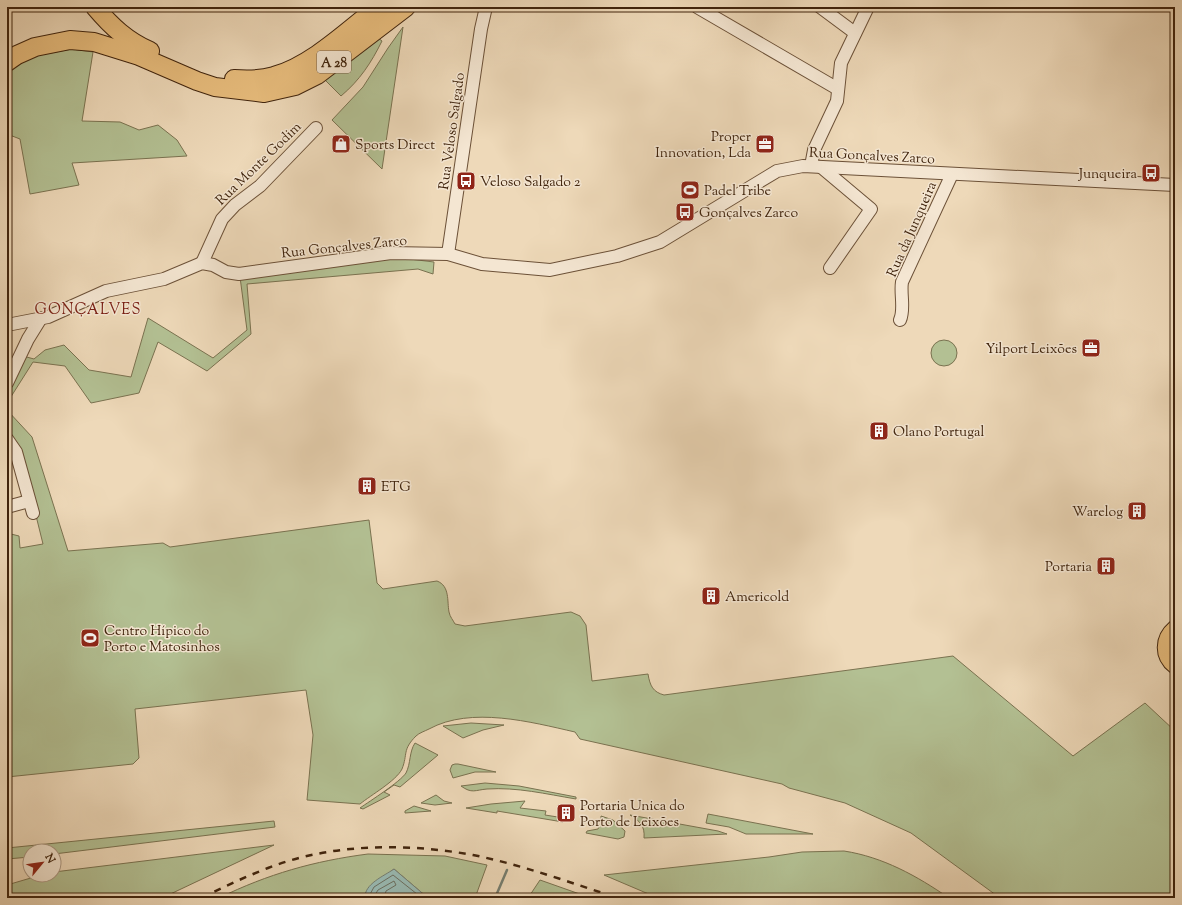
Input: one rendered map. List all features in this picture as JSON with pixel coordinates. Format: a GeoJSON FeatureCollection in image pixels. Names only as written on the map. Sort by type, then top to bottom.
{"type":"FeatureCollection","features":[{"type":"Feature","properties":{"kind":"highway"},"geometry":{"type":"LineString","coordinates":[[95,7],[113,27],[131,41],[148,51],[218,78],[257,80],[288,72],[307,62],[378,7]]}},
{"type":"Feature","properties":{"kind":"highway"},"geometry":{"type":"LineString","coordinates":[[7,62],[17,55],[35,47],[70,40],[94,42],[139,56],[197,81],[215,87],[250,91],[300,74],[389,7]]}},
{"type":"Feature","properties":{"kind":"highway","name":"A 28"},"geometry":{"type":"LineString","coordinates":[[250,91],[264,93],[295,86],[316,75],[406,7]]}},
{"type":"Feature","properties":{"kind":"main road"},"geometry":{"type":"LineString","coordinates":[[1175,628],[1167,636],[1165,647],[1167,658],[1175,666]]}},
{"type":"Feature","properties":{"kind":"street"},"geometry":{"type":"LineString","coordinates":[[698,7],[838,90]]}},
{"type":"Feature","properties":{"kind":"street"},"geometry":{"type":"LineString","coordinates":[[820,7],[855,33]]}},
{"type":"Feature","properties":{"kind":"street"},"geometry":{"type":"LineString","coordinates":[[830,268],[871,209],[816,166],[814,150],[836,101],[841,63],[868,7]]}},
{"type":"Feature","properties":{"kind":"street","name":"Rua Veloso Salgado"},"geometry":{"type":"LineString","coordinates":[[448,254],[483,9]]}},
{"type":"Feature","properties":{"kind":"street","name":"Rua Monte Godim"},"geometry":{"type":"LineString","coordinates":[[202,263],[222,219],[235,205],[260,186],[316,128]]}},
{"type":"Feature","properties":{"kind":"street","name":"Rua Gonçalves Zarco"},"geometry":{"type":"LineString","coordinates":[[202,263],[213,265],[226,272],[239,274],[390,253],[448,254],[482,264],[550,270],[617,256],[660,242],[777,171],[803,166],[1175,185]]}},
{"type":"Feature","properties":{"kind":"street","name":"Rua da Junqueira"},"geometry":{"type":"LineString","coordinates":[[900,320],[903,314],[900,292],[902,282],[952,174]]}},
{"type":"Feature","properties":{"kind":"street"},"geometry":{"type":"LineString","coordinates":[[7,325],[48,317],[106,291],[164,279],[202,263]]}},
{"type":"Feature","properties":{"kind":"street"},"geometry":{"type":"LineString","coordinates":[[7,383],[22,350],[41,318]]}},
{"type":"Feature","properties":{"kind":"street"},"geometry":{"type":"LineString","coordinates":[[7,439],[16,452],[33,513]]}},
{"type":"Feature","properties":{"kind":"street"},"geometry":{"type":"LineString","coordinates":[[7,507],[29,500]]}},
{"type":"Feature","properties":{"kind":"green space"},"geometry":{"type":"Polygon","coordinates":[[[403,27],[382,169],[332,120],[363,87],[403,27]]]}},
{"type":"Feature","properties":{"kind":"green space"},"geometry":{"type":"Polygon","coordinates":[[[377,37],[382,41],[374,57],[348,90],[341,96],[325,80],[377,37]]]}},
{"type":"Feature","properties":{"kind":"green space"},"geometry":{"type":"Polygon","coordinates":[[[72,49],[93,52],[82,121],[120,122],[139,130],[158,125],[177,140],[187,156],[72,163],[79,185],[30,194],[20,139],[7,134],[7,69],[34,56],[72,49]]]}},
{"type":"Feature","properties":{"kind":"green space"},"geometry":{"type":"Polygon","coordinates":[[[393,257],[434,262],[433,274],[418,269],[247,284],[251,334],[207,371],[158,342],[139,393],[91,403],[65,366],[33,362],[7,403],[7,386],[23,356],[34,359],[45,350],[64,345],[89,370],[131,377],[148,318],[213,358],[247,330],[240,277],[393,257]]]}},
{"type":"Feature","properties":{"kind":"green space"},"geometry":{"type":"Polygon","coordinates":[[[944,340],[953,344],[957,353],[953,362],[944,366],[935,362],[931,353],[935,344],[944,340]]]}},
{"type":"Feature","properties":{"kind":"green space"},"geometry":{"type":"Polygon","coordinates":[[[7,410],[32,437],[68,551],[163,543],[170,547],[369,520],[377,583],[383,589],[437,581],[444,586],[446,590],[449,614],[455,624],[465,626],[571,612],[580,616],[586,625],[592,681],[648,674],[653,688],[657,692],[664,695],[953,656],[1073,756],[1145,703],[1175,731],[1175,898],[1000,898],[911,833],[845,803],[789,788],[782,784],[580,739],[575,732],[540,724],[501,718],[463,718],[446,722],[419,734],[407,749],[404,764],[399,774],[360,804],[307,800],[313,735],[306,690],[135,709],[139,758],[133,764],[7,777],[7,533],[19,536],[20,548],[43,544],[20,451],[7,432],[7,410]]]}},
{"type":"Feature","properties":{"kind":"green space"},"geometry":{"type":"Polygon","coordinates":[[[471,723],[504,725],[483,730],[463,738],[443,726],[471,723]]]}},
{"type":"Feature","properties":{"kind":"green space"},"geometry":{"type":"Polygon","coordinates":[[[415,743],[438,755],[400,787],[394,785],[384,792],[390,795],[363,809],[360,808],[403,777],[409,765],[415,743]]]}},
{"type":"Feature","properties":{"kind":"green space"},"geometry":{"type":"Polygon","coordinates":[[[455,764],[496,772],[475,772],[453,778],[450,770],[452,765],[455,764]]]}},
{"type":"Feature","properties":{"kind":"green space"},"geometry":{"type":"Polygon","coordinates":[[[485,783],[519,786],[576,797],[576,799],[532,791],[509,789],[471,791],[461,786],[485,783]]]}},
{"type":"Feature","properties":{"kind":"green space"},"geometry":{"type":"Polygon","coordinates":[[[436,795],[444,801],[452,803],[435,805],[421,803],[436,795]]]}},
{"type":"Feature","properties":{"kind":"green space"},"geometry":{"type":"Polygon","coordinates":[[[525,801],[520,808],[546,811],[545,815],[564,818],[563,822],[497,811],[497,813],[466,808],[491,804],[525,801]]]}},
{"type":"Feature","properties":{"kind":"green space"},"geometry":{"type":"Polygon","coordinates":[[[414,806],[431,811],[405,813],[405,811],[414,806]]]}},
{"type":"Feature","properties":{"kind":"green space"},"geometry":{"type":"Polygon","coordinates":[[[708,814],[813,834],[746,834],[729,827],[706,823],[708,814]]]}},
{"type":"Feature","properties":{"kind":"green space"},"geometry":{"type":"Polygon","coordinates":[[[630,815],[718,831],[727,834],[644,838],[643,827],[637,819],[630,815]]]}},
{"type":"Feature","properties":{"kind":"green space"},"geometry":{"type":"Polygon","coordinates":[[[601,816],[613,820],[625,831],[624,837],[618,839],[586,833],[587,831],[598,829],[601,823],[601,816]]]}},
{"type":"Feature","properties":{"kind":"green space"},"geometry":{"type":"Polygon","coordinates":[[[274,821],[275,827],[62,853],[62,843],[56,843],[274,821]]]}},
{"type":"Feature","properties":{"kind":"green space"},"geometry":{"type":"Polygon","coordinates":[[[274,845],[162,898],[7,898],[7,885],[22,881],[22,883],[62,883],[62,871],[274,845]]]}},
{"type":"Feature","properties":{"kind":"green space"},"geometry":{"type":"Polygon","coordinates":[[[22,846],[22,858],[7,859],[7,848],[22,846]]]}},
{"type":"Feature","properties":{"kind":"green space"},"geometry":{"type":"Polygon","coordinates":[[[844,851],[872,858],[899,868],[925,882],[949,898],[658,898],[604,875],[802,852],[844,851]]]}},
{"type":"Feature","properties":{"kind":"green space"},"geometry":{"type":"Polygon","coordinates":[[[368,854],[445,856],[487,865],[475,898],[428,898],[394,869],[364,894],[365,898],[219,898],[273,875],[329,860],[368,854]]]}},
{"type":"Feature","properties":{"kind":"green space"},"geometry":{"type":"Polygon","coordinates":[[[540,880],[591,898],[528,898],[540,880]]]}},
{"type":"Feature","properties":{"kind":"water"},"geometry":{"type":"Polygon","coordinates":[[[394,869],[428,898],[405,898],[399,894],[389,898],[365,898],[371,885],[394,869]]]}},
{"type":"Feature","properties":{"kind":"waterway"},"geometry":{"type":"LineString","coordinates":[[495,898],[507,870]]}},
{"type":"Feature","properties":{"kind":"railway"},"geometry":{"type":"LineString","coordinates":[[202,898],[251,875],[292,860],[344,850],[396,847],[448,851],[492,859],[618,898]]}},
{"type":"Feature","properties":{"kind":"place","name":"Sports Direct"},"geometry":{"type":"Point","coordinates":[341,144]}},
{"type":"Feature","properties":{"kind":"place","name":"Proper Innovation, Lda"},"geometry":{"type":"Point","coordinates":[765,144]}},
{"type":"Feature","properties":{"kind":"place","name":"Junqueira"},"geometry":{"type":"Point","coordinates":[1151,173]}},
{"type":"Feature","properties":{"kind":"place","name":"Veloso Salgado 2"},"geometry":{"type":"Point","coordinates":[466,181]}},
{"type":"Feature","properties":{"kind":"place","name":"Padel Tribe"},"geometry":{"type":"Point","coordinates":[690,190]}},
{"type":"Feature","properties":{"kind":"place","name":"Gonçalves Zarco"},"geometry":{"type":"Point","coordinates":[685,212]}},
{"type":"Feature","properties":{"kind":"place","name":"Yilport Leixões"},"geometry":{"type":"Point","coordinates":[1091,348]}},
{"type":"Feature","properties":{"kind":"place","name":"Olano Portugal"},"geometry":{"type":"Point","coordinates":[879,431]}},
{"type":"Feature","properties":{"kind":"place","name":"ETG"},"geometry":{"type":"Point","coordinates":[367,486]}},
{"type":"Feature","properties":{"kind":"place","name":"Warelog"},"geometry":{"type":"Point","coordinates":[1137,511]}},
{"type":"Feature","properties":{"kind":"place","name":"Portaria"},"geometry":{"type":"Point","coordinates":[1106,566]}},
{"type":"Feature","properties":{"kind":"place","name":"Americold"},"geometry":{"type":"Point","coordinates":[711,596]}},
{"type":"Feature","properties":{"kind":"place","name":"Centro Hípico do Porto e Matosinhos"},"geometry":{"type":"Point","coordinates":[90,638]}},
{"type":"Feature","properties":{"kind":"place","name":"Portaria Unica do Porto de Leixões"},"geometry":{"type":"Point","coordinates":[566,813]}},
{"type":"Feature","properties":{"kind":"district","name":"GONÇALVES"},"geometry":{"type":"Point","coordinates":[88,309]}}]}
